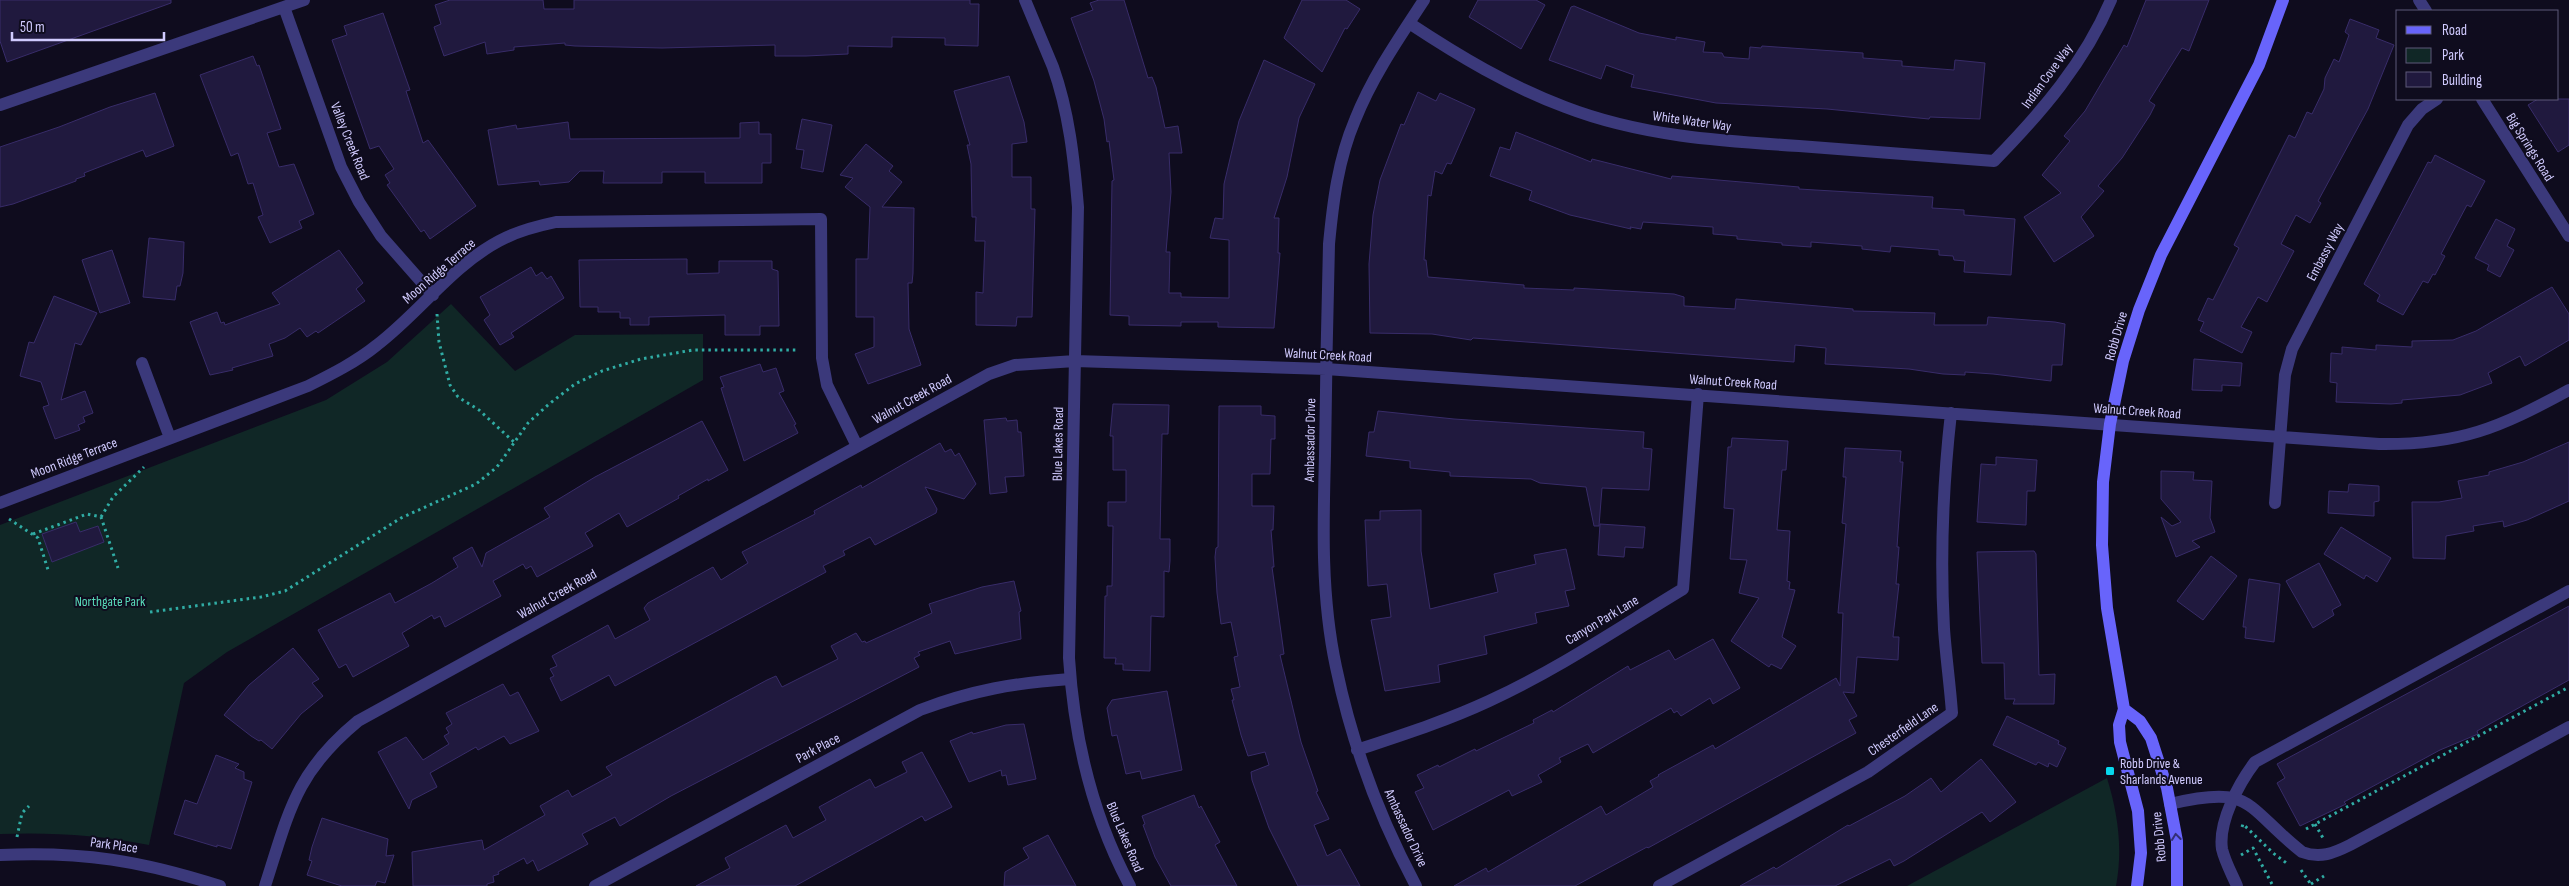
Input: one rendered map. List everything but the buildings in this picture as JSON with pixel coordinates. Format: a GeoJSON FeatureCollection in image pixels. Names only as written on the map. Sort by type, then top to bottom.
{"type":"FeatureCollection","features":[{"type":"Feature","properties":{"kind":"main road","name":"Robb Drive"},"geometry":{"type":"LineString","coordinates":[[2137,886],[2141,853],[2140,832],[2133,789],[2120,742],[2119,725],[2124,709],[2107,608],[2102,545],[2103,482],[2110,424],[2123,362],[2139,310],[2158,264],[2259,64],[2283,0]]}},
{"type":"Feature","properties":{"kind":"main road","name":"Robb Drive"},"geometry":{"type":"LineString","coordinates":[[2124,709],[2140,721],[2151,738],[2170,804],[2177,841],[2177,886]]}},
{"type":"Feature","properties":{"kind":"street"},"geometry":{"type":"LineString","coordinates":[[0,106],[304,0]]}},
{"type":"Feature","properties":{"kind":"street","name":"Blue Lakes Road"},"geometry":{"type":"LineString","coordinates":[[1025,0],[1053,68],[1066,111],[1074,158],[1078,207],[1070,679],[1076,728],[1086,776],[1101,824],[1130,886]]}},
{"type":"Feature","properties":{"kind":"street","name":"Ambassador Drive"},"geometry":{"type":"LineString","coordinates":[[1416,886],[1377,805],[1357,750],[1336,666],[1327,605],[1323,548],[1329,244],[1332,203],[1340,165],[1354,121],[1373,82],[1424,0]]}},
{"type":"Feature","properties":{"kind":"street","name":"Indian Cove Way"},"geometry":{"type":"LineString","coordinates":[[1994,160],[2029,126],[2060,88],[2085,50],[2111,0]]}},
{"type":"Feature","properties":{"kind":"street","name":"Valley Creek Road"},"geometry":{"type":"LineString","coordinates":[[284,7],[341,167],[359,202],[381,236],[433,295]]}},
{"type":"Feature","properties":{"kind":"street","name":"White Water Way"},"geometry":{"type":"LineString","coordinates":[[1409,23],[1476,66],[1522,90],[1566,108],[1617,124],[1717,141],[1994,160]]}},
{"type":"Feature","properties":{"kind":"street","name":"Embassy Way"},"geometry":{"type":"LineString","coordinates":[[2275,503],[2285,375],[2292,349],[2408,125],[2422,110],[2436,100]]}},
{"type":"Feature","properties":{"kind":"street","name":"Big Springs Road"},"geometry":{"type":"LineString","coordinates":[[2483,100],[2569,236]]}},
{"type":"Feature","properties":{"kind":"street","name":"Moon Ridge Terrace"},"geometry":{"type":"LineString","coordinates":[[0,503],[308,386],[345,367],[377,346],[473,258],[498,241],[527,229],[556,222],[821,219],[822,358],[827,384],[857,446]]}},
{"type":"Feature","properties":{"kind":"street","name":"Walnut Creek Road"},"geometry":{"type":"LineString","coordinates":[[265,886],[296,793],[312,766],[333,742],[358,721],[989,374],[1015,365],[1075,361],[1326,368],[2379,444],[2413,444],[2448,440],[2483,431],[2517,418],[2569,390]]}},
{"type":"Feature","properties":{"kind":"street"},"geometry":{"type":"LineString","coordinates":[[142,364],[170,438]]}},
{"type":"Feature","properties":{"kind":"street","name":"Canyon Park Lane"},"geometry":{"type":"LineString","coordinates":[[1357,750],[1438,724],[1490,701],[1538,676],[1684,589],[1698,394]]}},
{"type":"Feature","properties":{"kind":"street","name":"Chesterfield Lane"},"geometry":{"type":"LineString","coordinates":[[1659,886],[1868,772],[1952,713],[1944,629],[1943,544],[1946,461],[1951,412]]}},
{"type":"Feature","properties":{"kind":"street"},"geometry":{"type":"LineString","coordinates":[[2237,886],[2224,858],[2222,846],[2233,797],[2244,776],[2255,762],[2569,591]]}},
{"type":"Feature","properties":{"kind":"street","name":"Park Place"},"geometry":{"type":"LineString","coordinates":[[594,886],[920,710],[956,696],[994,687],[1070,679]]}},
{"type":"Feature","properties":{"kind":"street"},"geometry":{"type":"LineString","coordinates":[[2170,804],[2203,796],[2233,797],[2244,800],[2302,852],[2311,856],[2323,856],[2350,845],[2569,727]]}},
{"type":"Feature","properties":{"kind":"street","name":"Park Place"},"geometry":{"type":"LineString","coordinates":[[0,855],[43,853],[91,856],[143,864],[220,886]]}},
{"type":"Feature","properties":{"kind":"path"},"geometry":{"type":"LineString","coordinates":[[437,314],[439,342],[450,385],[458,397],[479,410],[514,443]]}},
{"type":"Feature","properties":{"kind":"path"},"geometry":{"type":"LineString","coordinates":[[150,612],[261,597],[285,591],[401,518],[476,484],[497,467],[528,423],[548,404],[576,384],[602,371],[649,357],[693,350],[798,350]]}},
{"type":"Feature","properties":{"kind":"path"},"geometry":{"type":"LineString","coordinates":[[118,568],[101,517],[113,497],[145,466]]}},
{"type":"Feature","properties":{"kind":"path"},"geometry":{"type":"LineString","coordinates":[[33,534],[87,514],[101,517]]}},
{"type":"Feature","properties":{"kind":"path"},"geometry":{"type":"LineString","coordinates":[[9,519],[18,527],[38,538],[49,572]]}},
{"type":"Feature","properties":{"kind":"path"},"geometry":{"type":"LineString","coordinates":[[2306,829],[2569,687]]}},
{"type":"Feature","properties":{"kind":"path"},"geometry":{"type":"LineString","coordinates":[[17,837],[22,813],[29,806]]}},
{"type":"Feature","properties":{"kind":"path"},"geometry":{"type":"LineString","coordinates":[[2238,831],[2243,824],[2273,853],[2293,867]]}},
{"type":"Feature","properties":{"kind":"path"},"geometry":{"type":"LineString","coordinates":[[2315,824],[2323,838]]}},
{"type":"Feature","properties":{"kind":"path"},"geometry":{"type":"LineString","coordinates":[[2236,851],[2239,856],[2253,848],[2273,886]]}},
{"type":"Feature","properties":{"kind":"path"},"geometry":{"type":"LineString","coordinates":[[2298,869],[2304,872],[2312,885],[2324,876]]}},
{"type":"Feature","properties":{"kind":"green space","name":"Northgate Park"},"geometry":{"type":"Polygon","coordinates":[[[451,304],[515,371],[575,335],[703,334],[703,380],[227,652],[184,683],[149,845],[75,835],[38,833],[0,834],[0,525],[326,400],[387,362],[451,304]]]}},
{"type":"Feature","properties":{"kind":"green space"},"geometry":{"type":"Polygon","coordinates":[[[2107,778],[2117,818],[2119,859],[2116,886],[1907,886],[2107,778]]]}},
{"type":"Feature","properties":{"kind":"place","name":"Robb Drive & Sharlands Avenue"},"geometry":{"type":"Point","coordinates":[2110,771]}}]}
